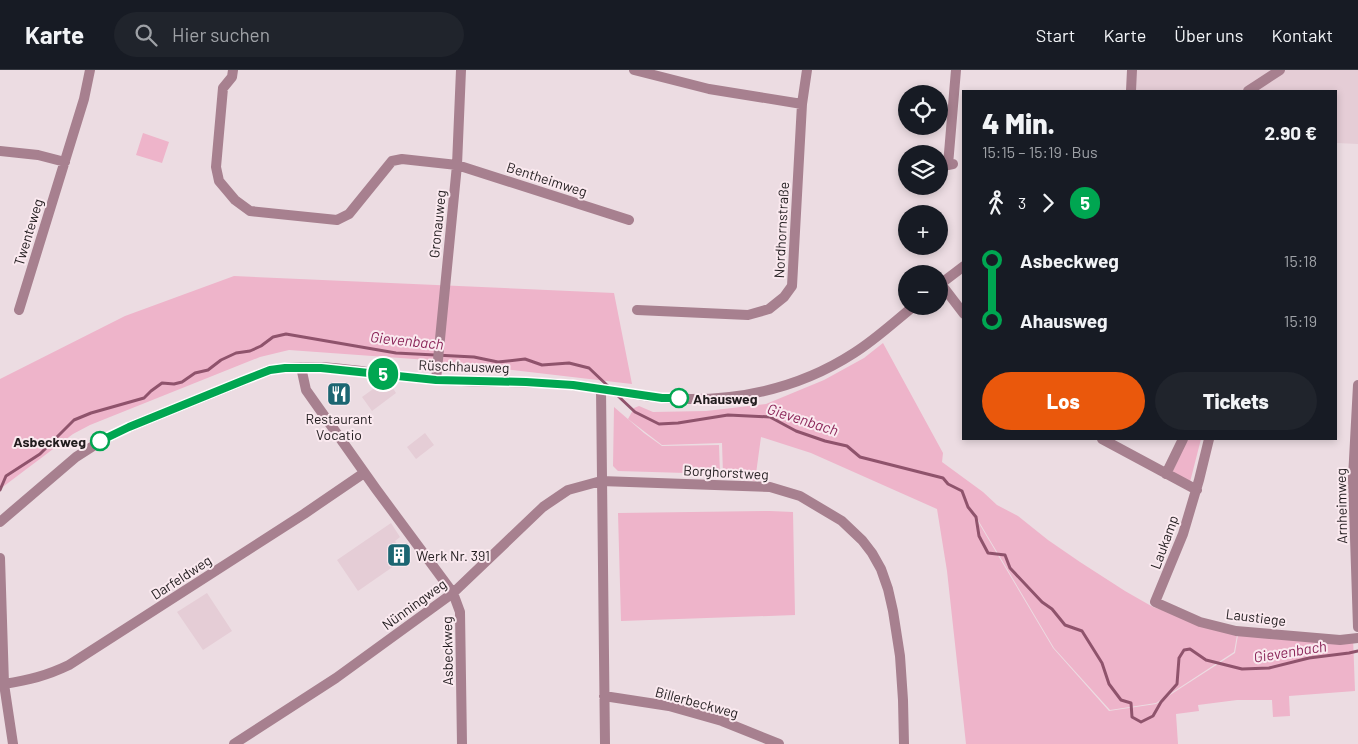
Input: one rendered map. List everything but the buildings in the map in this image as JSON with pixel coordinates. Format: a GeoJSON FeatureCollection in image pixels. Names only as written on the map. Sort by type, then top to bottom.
{"type":"FeatureCollection","features":[{"type":"Feature","properties":{"kind":"street","name":"Twenteweg"},"geometry":{"type":"LineString","coordinates":[[19,310],[84,99],[90,70]]}},
{"type":"Feature","properties":{"kind":"street","name":"Bentheimweg"},"geometry":{"type":"LineString","coordinates":[[233,70],[232,77],[223,88],[216,167],[219,181],[235,200],[250,211],[337,220],[349,214],[392,161],[402,159],[457,165],[629,220]]}},
{"type":"Feature","properties":{"kind":"street","name":"Gronauweg"},"geometry":{"type":"LineString","coordinates":[[436,380],[457,165],[461,70]]}},
{"type":"Feature","properties":{"kind":"street"},"geometry":{"type":"LineString","coordinates":[[634,70],[709,89],[802,104]]}},
{"type":"Feature","properties":{"kind":"street","name":"Nordhornstraße"},"geometry":{"type":"LineString","coordinates":[[638,310],[748,315],[769,310],[784,297],[792,286],[802,104],[807,70]]}},
{"type":"Feature","properties":{"kind":"street"},"geometry":{"type":"LineString","coordinates":[[953,164],[948,165],[956,70]]}},
{"type":"Feature","properties":{"kind":"street"},"geometry":{"type":"LineString","coordinates":[[1131,90],[1132,70]]}},
{"type":"Feature","properties":{"kind":"street"},"geometry":{"type":"LineString","coordinates":[[1250,90],[1280,70]]}},
{"type":"Feature","properties":{"kind":"street"},"geometry":{"type":"LineString","coordinates":[[0,151],[38,155],[65,162]]}},
{"type":"Feature","properties":{"kind":"street"},"geometry":{"type":"LineString","coordinates":[[948,278],[962,268]]}},
{"type":"Feature","properties":{"kind":"street"},"geometry":{"type":"LineString","coordinates":[[948,294],[962,312]]}},
{"type":"Feature","properties":{"kind":"street","name":"Rüschhausweg"},"geometry":{"type":"LineString","coordinates":[[0,522],[76,457],[101,441],[129,427],[270,370],[301,367],[436,380],[573,385],[662,398],[737,397],[766,392],[820,373],[855,353],[903,315]]}},
{"type":"Feature","properties":{"kind":"street","name":"Asbeckweg"},"geometry":{"type":"LineString","coordinates":[[301,367],[306,390],[364,473],[453,593],[460,612],[462,744]]}},
{"type":"Feature","properties":{"kind":"street","name":"Arnheimweg"},"geometry":{"type":"LineString","coordinates":[[1358,385],[1356,478],[1358,627]]}},
{"type":"Feature","properties":{"kind":"street"},"geometry":{"type":"LineString","coordinates":[[600,389],[605,744]]}},
{"type":"Feature","properties":{"kind":"street"},"geometry":{"type":"LineString","coordinates":[[1104,440],[1196,490]]}},
{"type":"Feature","properties":{"kind":"street"},"geometry":{"type":"LineString","coordinates":[[1166,474],[1183,440]]}},
{"type":"Feature","properties":{"kind":"street","name":"Laukamp"},"geometry":{"type":"LineString","coordinates":[[1155,602],[1183,534],[1209,440]]}},
{"type":"Feature","properties":{"kind":"street","name":"Darfeldweg"},"geometry":{"type":"LineString","coordinates":[[4,684],[50,674],[69,665],[304,514],[364,473]]}},
{"type":"Feature","properties":{"kind":"street","name":"Nünningweg"},"geometry":{"type":"LineString","coordinates":[[234,744],[336,678],[453,593],[543,507],[568,490],[601,481]]}},
{"type":"Feature","properties":{"kind":"street","name":"Borghorstweg"},"geometry":{"type":"LineString","coordinates":[[601,481],[770,487],[800,496],[842,521],[862,540],[872,553],[881,569],[888,589],[900,656],[904,744]]}},
{"type":"Feature","properties":{"kind":"street"},"geometry":{"type":"LineString","coordinates":[[0,558],[4,684],[13,744]]}},
{"type":"Feature","properties":{"kind":"street","name":"Laustiege"},"geometry":{"type":"LineString","coordinates":[[1155,602],[1200,622],[1236,631],[1340,640],[1358,638]]}},
{"type":"Feature","properties":{"kind":"street","name":"Billerbeckweg"},"geometry":{"type":"LineString","coordinates":[[604,696],[669,706],[722,721],[779,744]]}},
{"type":"Feature","properties":{"kind":"shaded area"},"geometry":{"type":"Polygon","coordinates":[[[1134,70],[1358,70],[1358,144],[1337,143],[1337,90],[1133,90],[1134,70]]]}},
{"type":"Feature","properties":{"kind":"shaded area"},"geometry":{"type":"Polygon","coordinates":[[[143,133],[169,142],[162,163],[136,155],[143,133]]]}},
{"type":"Feature","properties":{"kind":"shaded area"},"geometry":{"type":"Polygon","coordinates":[[[234,276],[614,293],[632,384],[428,360],[289,350],[260,357],[90,425],[73,434],[0,489],[0,379],[125,316],[234,276]]]}},
{"type":"Feature","properties":{"kind":"shaded area"},"geometry":{"type":"Polygon","coordinates":[[[883,343],[943,453],[942,462],[983,492],[997,505],[1018,516],[1048,540],[1125,591],[1153,607],[1237,635],[1234,652],[1156,703],[1110,710],[1054,648],[978,520],[971,518],[977,520],[1053,648],[1109,711],[1156,704],[1235,653],[1238,635],[1353,637],[1355,691],[1289,696],[1290,716],[1273,717],[1272,700],[1237,700],[1198,705],[1199,711],[1176,714],[1178,744],[966,744],[947,571],[937,509],[811,453],[761,437],[755,481],[723,474],[722,443],[662,445],[628,419],[634,408],[639,406],[653,412],[706,411],[766,404],[824,380],[864,358],[883,343]]]}},
{"type":"Feature","properties":{"kind":"shaded area"},"geometry":{"type":"Polygon","coordinates":[[[387,379],[396,393],[372,411],[362,397],[387,379]]]}},
{"type":"Feature","properties":{"kind":"shaded area"},"geometry":{"type":"Polygon","coordinates":[[[614,407],[662,446],[719,445],[720,474],[618,471],[613,466],[614,407]]]}},
{"type":"Feature","properties":{"kind":"shaded area"},"geometry":{"type":"Polygon","coordinates":[[[425,433],[434,445],[416,459],[407,447],[425,433]]]}},
{"type":"Feature","properties":{"kind":"shaded area"},"geometry":{"type":"Polygon","coordinates":[[[1187,440],[1201,440],[1190,482],[1172,473],[1187,440]]]}},
{"type":"Feature","properties":{"kind":"shaded area"},"geometry":{"type":"Polygon","coordinates":[[[793,512],[795,615],[621,621],[618,513],[793,512]]]}},
{"type":"Feature","properties":{"kind":"shaded area"},"geometry":{"type":"Polygon","coordinates":[[[391,523],[400,537],[395,541],[407,557],[358,591],[337,560],[391,523]]]}},
{"type":"Feature","properties":{"kind":"shaded area"},"geometry":{"type":"Polygon","coordinates":[[[207,593],[232,631],[203,650],[177,612],[207,593]]]}},
{"type":"Feature","properties":{"kind":"waterway","name":"Gievenbach"},"geometry":{"type":"LineString","coordinates":[[0,490],[6,476],[40,454],[74,420],[91,413],[144,398],[162,383],[174,384],[182,382],[195,373],[208,370],[221,360],[236,353],[250,351],[273,337],[286,334],[396,353],[474,357],[498,362],[525,359],[542,365],[569,363],[589,368],[609,387]]}},
{"type":"Feature","properties":{"kind":"waterway","name":"Gievenbach"},"geometry":{"type":"LineString","coordinates":[[617,395],[635,412],[659,424],[728,415],[770,417],[796,431],[847,446],[860,457],[943,478],[948,484],[962,491],[968,507],[976,517],[979,536],[988,553],[1005,555],[1010,568],[1042,602],[1052,609],[1065,625],[1082,631],[1102,663],[1109,684],[1121,700],[1131,703],[1132,717],[1141,722],[1153,716],[1161,702],[1177,684],[1179,658],[1184,650],[1190,649],[1206,660],[1242,669],[1269,668],[1309,658],[1358,651]]}},
{"type":"Feature","properties":{"kind":"bus line","name":"5"},"geometry":{"type":"LineString","coordinates":[[100,441],[129,427],[242,381],[270,370],[285,368],[321,368],[436,380],[573,385],[662,398],[679,398]]}},
{"type":"Feature","properties":{"kind":"place","name":"Restaurant Vocatio"},"geometry":{"type":"Point","coordinates":[339,394]}},
{"type":"Feature","properties":{"kind":"place","name":"Ahausweg"},"geometry":{"type":"Point","coordinates":[679,398]}},
{"type":"Feature","properties":{"kind":"place","name":"Asbeckweg"},"geometry":{"type":"Point","coordinates":[100,441]}},
{"type":"Feature","properties":{"kind":"place","name":"Werk Nr. 391"},"geometry":{"type":"Point","coordinates":[399,555]}}]}
